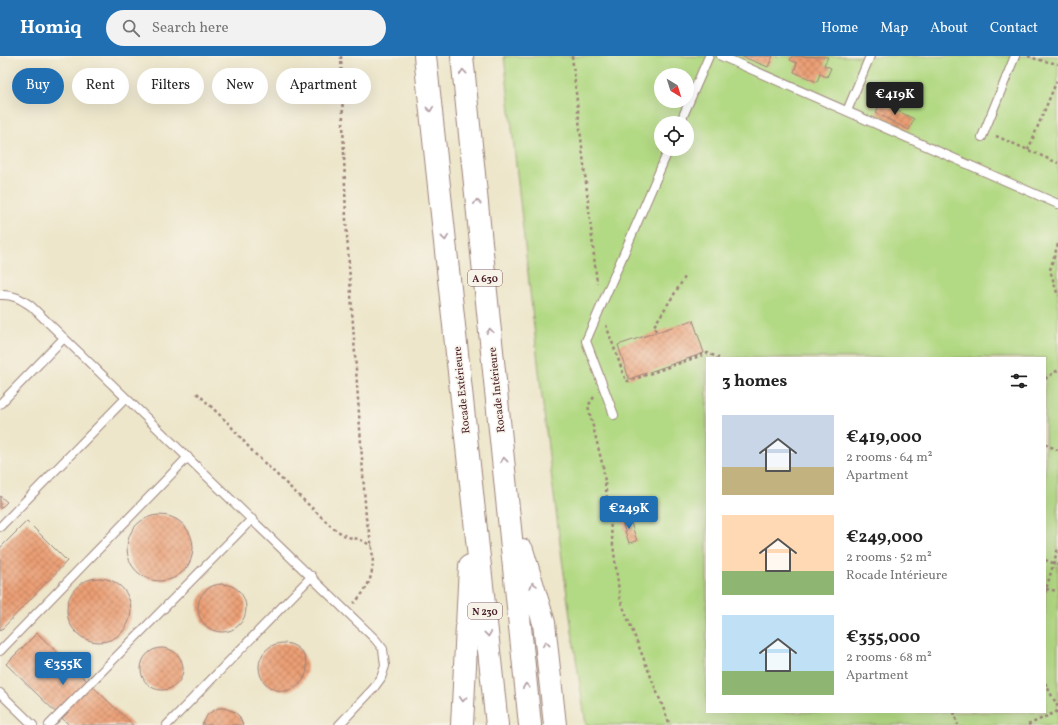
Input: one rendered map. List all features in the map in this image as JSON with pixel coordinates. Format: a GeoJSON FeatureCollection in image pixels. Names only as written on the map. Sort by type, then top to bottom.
{"type":"FeatureCollection","features":[{"type":"Feature","properties":{"kind":"highway","name":"Rocade Extérieure"},"geometry":{"type":"LineString","coordinates":[[425,56],[497,725]]}},
{"type":"Feature","properties":{"kind":"highway","name":"Rocade Intérieure"},"geometry":{"type":"LineString","coordinates":[[462,56],[530,725]]}},
{"type":"Feature","properties":{"kind":"highway"},"geometry":{"type":"LineString","coordinates":[[462,725],[473,498]]}},
{"type":"Feature","properties":{"kind":"highway"},"geometry":{"type":"LineString","coordinates":[[508,499],[544,623],[555,725]]}},
{"type":"Feature","properties":{"kind":"lane"},"geometry":{"type":"LineString","coordinates":[[683,116],[709,56]]}},
{"type":"Feature","properties":{"kind":"lane"},"geometry":{"type":"LineString","coordinates":[[721,56],[1058,204]]}},
{"type":"Feature","properties":{"kind":"lane"},"geometry":{"type":"LineString","coordinates":[[847,111],[870,56]]}},
{"type":"Feature","properties":{"kind":"lane"},"geometry":{"type":"LineString","coordinates":[[983,134],[1015,56]]}},
{"type":"Feature","properties":{"kind":"lane"},"geometry":{"type":"LineString","coordinates":[[614,415],[586,341],[666,156]]}},
{"type":"Feature","properties":{"kind":"lane"},"geometry":{"type":"LineString","coordinates":[[0,295],[8,294],[19,298],[31,306],[312,576],[384,649],[384,666],[381,678],[373,689],[339,725]]}},
{"type":"Feature","properties":{"kind":"lane"},"geometry":{"type":"LineString","coordinates":[[0,404],[64,338]]}},
{"type":"Feature","properties":{"kind":"lane"},"geometry":{"type":"LineString","coordinates":[[0,527],[126,398]]}},
{"type":"Feature","properties":{"kind":"lane"},"geometry":{"type":"LineString","coordinates":[[0,651],[188,457]]}},
{"type":"Feature","properties":{"kind":"lane"},"geometry":{"type":"LineString","coordinates":[[49,725],[252,519]]}},
{"type":"Feature","properties":{"kind":"lane"},"geometry":{"type":"LineString","coordinates":[[167,725],[312,576]]}},
{"type":"Feature","properties":{"kind":"lane"},"geometry":{"type":"LineString","coordinates":[[0,693],[33,725]]}},
{"type":"Feature","properties":{"kind":"path"},"geometry":{"type":"LineString","coordinates":[[341,56],[346,220],[366,518],[372,546],[373,570],[369,584],[361,596],[346,610]]}},
{"type":"Feature","properties":{"kind":"path"},"geometry":{"type":"LineString","coordinates":[[572,56],[600,308],[626,381],[656,373],[708,353],[718,357]]}},
{"type":"Feature","properties":{"kind":"path"},"geometry":{"type":"LineString","coordinates":[[1028,56],[1058,64]]}},
{"type":"Feature","properties":{"kind":"path"},"geometry":{"type":"LineString","coordinates":[[1028,150],[1058,78]]}},
{"type":"Feature","properties":{"kind":"path"},"geometry":{"type":"LineString","coordinates":[[983,134],[1028,150],[1058,163]]}},
{"type":"Feature","properties":{"kind":"path"},"geometry":{"type":"LineString","coordinates":[[1058,244],[1050,270],[1058,296]]}},
{"type":"Feature","properties":{"kind":"path"},"geometry":{"type":"LineString","coordinates":[[656,331],[654,326],[684,277]]}},
{"type":"Feature","properties":{"kind":"path"},"geometry":{"type":"LineString","coordinates":[[1046,378],[1058,370]]}},
{"type":"Feature","properties":{"kind":"path"},"geometry":{"type":"LineString","coordinates":[[602,384],[588,406],[603,467],[620,599],[670,725]]}},
{"type":"Feature","properties":{"kind":"path"},"geometry":{"type":"LineString","coordinates":[[197,393],[228,423],[254,453],[333,528],[347,537],[359,539],[372,546]]}},
{"type":"Feature","properties":{"kind":"path"},"geometry":{"type":"LineString","coordinates":[[1046,444],[1058,450]]}},
{"type":"Feature","properties":{"kind":"path"},"geometry":{"type":"LineString","coordinates":[[1058,548],[1046,589],[1058,591]]}},
{"type":"Feature","properties":{"kind":"path"},"geometry":{"type":"LineString","coordinates":[[1046,560],[1058,565]]}},
{"type":"Feature","properties":{"kind":"path"},"geometry":{"type":"LineString","coordinates":[[1046,685],[1058,707]]}},
{"type":"Feature","properties":{"kind":"path"},"geometry":{"type":"LineString","coordinates":[[1028,725],[1058,711]]}},
{"type":"Feature","properties":{"kind":"path"},"geometry":{"type":"LineString","coordinates":[[954,713],[958,725]]}},
{"type":"Feature","properties":{"kind":"green space"},"geometry":{"type":"Polygon","coordinates":[[[504,56],[1058,56],[1058,725],[586,725],[573,642],[551,475],[504,56]]]}},
{"type":"Feature","properties":{"kind":"building"},"geometry":{"type":"Polygon","coordinates":[[[741,56],[773,56],[768,67],[741,56]]]}},
{"type":"Feature","properties":{"kind":"building"},"geometry":{"type":"Polygon","coordinates":[[[792,56],[828,57],[824,65],[831,68],[827,77],[820,74],[817,82],[794,72],[797,63],[790,60],[792,56]]]}},
{"type":"Feature","properties":{"kind":"building"},"geometry":{"type":"Polygon","coordinates":[[[869,97],[877,100],[874,107],[867,103],[869,97]]]}},
{"type":"Feature","properties":{"kind":"building"},"geometry":{"type":"Polygon","coordinates":[[[880,102],[914,119],[909,130],[876,113],[880,102]]]}},
{"type":"Feature","properties":{"kind":"building"},"geometry":{"type":"Polygon","coordinates":[[[693,320],[704,353],[629,379],[618,345],[693,320]]]}},
{"type":"Feature","properties":{"kind":"building"},"geometry":{"type":"Polygon","coordinates":[[[0,496],[7,502],[0,509],[0,496]]]}},
{"type":"Feature","properties":{"kind":"building"},"geometry":{"type":"Polygon","coordinates":[[[153,515],[167,515],[179,520],[188,529],[193,541],[191,561],[184,572],[167,581],[153,581],[141,576],[132,567],[127,555],[127,541],[132,529],[141,520],[153,515]]]}},
{"type":"Feature","properties":{"kind":"building"},"geometry":{"type":"Polygon","coordinates":[[[629,517],[637,541],[629,543],[621,519],[629,517]]]}},
{"type":"Feature","properties":{"kind":"building"},"geometry":{"type":"Polygon","coordinates":[[[27,521],[67,561],[0,631],[0,548],[27,521]]]}},
{"type":"Feature","properties":{"kind":"building"},"geometry":{"type":"Polygon","coordinates":[[[93,578],[105,578],[122,587],[129,598],[131,610],[129,622],[122,633],[105,642],[93,642],[81,637],[72,628],[67,616],[67,604],[72,592],[81,583],[93,578]]]}},
{"type":"Feature","properties":{"kind":"building"},"geometry":{"type":"Polygon","coordinates":[[[222,584],[231,586],[239,591],[244,599],[246,608],[244,617],[239,625],[231,630],[222,632],[213,630],[205,625],[200,617],[198,608],[200,599],[205,591],[213,586],[222,584]]]}},
{"type":"Feature","properties":{"kind":"building"},"geometry":{"type":"Polygon","coordinates":[[[37,633],[133,725],[69,725],[6,664],[37,633]]]}},
{"type":"Feature","properties":{"kind":"building"},"geometry":{"type":"Polygon","coordinates":[[[283,643],[292,645],[300,650],[305,658],[307,667],[305,676],[300,684],[292,689],[283,691],[274,689],[266,684],[261,676],[259,667],[261,658],[266,650],[274,645],[283,643]]]}},
{"type":"Feature","properties":{"kind":"building"},"geometry":{"type":"Polygon","coordinates":[[[162,648],[177,654],[183,669],[177,684],[162,690],[147,684],[141,669],[147,654],[162,648]]]}},
{"type":"Feature","properties":{"kind":"building"},"geometry":{"type":"Polygon","coordinates":[[[218,708],[224,708],[235,712],[239,716],[243,725],[202,725],[208,714],[218,708]]]}}]}
